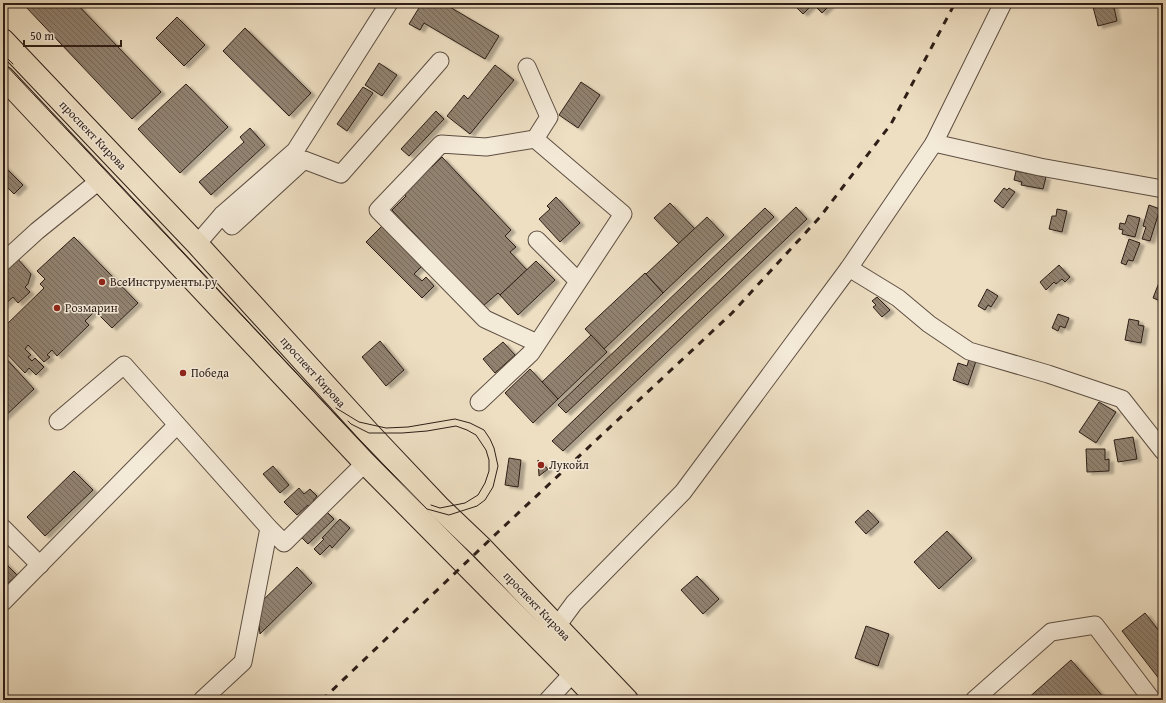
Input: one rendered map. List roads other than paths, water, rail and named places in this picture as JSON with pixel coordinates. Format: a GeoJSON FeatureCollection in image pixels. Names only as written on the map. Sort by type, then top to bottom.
{"type":"FeatureCollection","features":[{"type":"Feature","properties":{"kind":"main road","name":"проспект Кирова"},"geometry":{"type":"LineString","coordinates":[[3,40],[197,244],[369,433],[440,508],[482,548],[627,700]]}},
{"type":"Feature","properties":{"kind":"main road","name":"проспект Кирова"},"geometry":{"type":"LineString","coordinates":[[3,77],[365,463],[598,700]]}},
{"type":"Feature","properties":{"kind":"street"},"geometry":{"type":"LineString","coordinates":[[197,244],[222,215],[295,151],[389,3]]}},
{"type":"Feature","properties":{"kind":"street"},"geometry":{"type":"LineString","coordinates":[[557,626],[574,603],[683,492],[849,268],[934,143],[1003,3]]}},
{"type":"Feature","properties":{"kind":"street"},"geometry":{"type":"LineString","coordinates":[[222,215],[232,226],[304,160],[341,174],[440,61]]}},
{"type":"Feature","properties":{"kind":"street"},"geometry":{"type":"LineString","coordinates":[[527,68],[549,117],[535,139],[486,147],[440,144],[378,210],[485,318],[537,344]]}},
{"type":"Feature","properties":{"kind":"street"},"geometry":{"type":"LineString","coordinates":[[479,402],[531,353],[623,214],[535,139]]}},
{"type":"Feature","properties":{"kind":"street"},"geometry":{"type":"LineString","coordinates":[[934,143],[1040,167],[1163,189]]}},
{"type":"Feature","properties":{"kind":"street"},"geometry":{"type":"LineString","coordinates":[[3,262],[37,231],[100,180]]}},
{"type":"Feature","properties":{"kind":"street"},"geometry":{"type":"LineString","coordinates":[[537,240],[578,282]]}},
{"type":"Feature","properties":{"kind":"street"},"geometry":{"type":"LineString","coordinates":[[849,268],[898,298],[929,324],[969,351],[1048,374],[1122,398],[1163,451]]}},
{"type":"Feature","properties":{"kind":"street"},"geometry":{"type":"LineString","coordinates":[[58,421],[124,365],[284,543],[365,463]]}},
{"type":"Feature","properties":{"kind":"street"},"geometry":{"type":"LineString","coordinates":[[3,602],[178,425]]}},
{"type":"Feature","properties":{"kind":"street"},"geometry":{"type":"LineString","coordinates":[[3,528],[40,565]]}},
{"type":"Feature","properties":{"kind":"street"},"geometry":{"type":"LineString","coordinates":[[202,700],[243,662],[269,528]]}},
{"type":"Feature","properties":{"kind":"street"},"geometry":{"type":"LineString","coordinates":[[974,700],[1050,632],[1095,625],[1152,700]]}},
{"type":"Feature","properties":{"kind":"street"},"geometry":{"type":"LineString","coordinates":[[548,700],[573,673]]}},
{"type":"Feature","properties":{"kind":"tram line"},"geometry":{"type":"LineString","coordinates":[[3,54],[13,64]]}},
{"type":"Feature","properties":{"kind":"tram line"},"geometry":{"type":"LineString","coordinates":[[3,62],[348,428],[427,509],[449,515],[477,506],[485,500],[493,487],[498,466],[494,448],[484,430],[470,423],[455,419],[408,427],[386,428],[359,422],[336,408]]}},
{"type":"Feature","properties":{"kind":"tram line"},"geometry":{"type":"LineString","coordinates":[[348,421],[369,433],[427,431],[456,426],[476,435],[486,450],[489,460],[489,471],[485,483],[478,495],[465,503],[440,508],[431,505]]}},
{"type":"Feature","properties":{"kind":"railway"},"geometry":{"type":"LineString","coordinates":[[322,700],[498,532],[732,313],[820,217],[891,124],[955,3]]}},
{"type":"Feature","properties":{"kind":"place","name":"ВсеИнструменты.ру"},"geometry":{"type":"Point","coordinates":[102,282]}},
{"type":"Feature","properties":{"kind":"place","name":"Розмарин"},"geometry":{"type":"Point","coordinates":[57,308]}},
{"type":"Feature","properties":{"kind":"place","name":"Победа"},"geometry":{"type":"Point","coordinates":[183,373]}},
{"type":"Feature","properties":{"kind":"place","name":"Лукойл"},"geometry":{"type":"Point","coordinates":[541,465]}}]}
